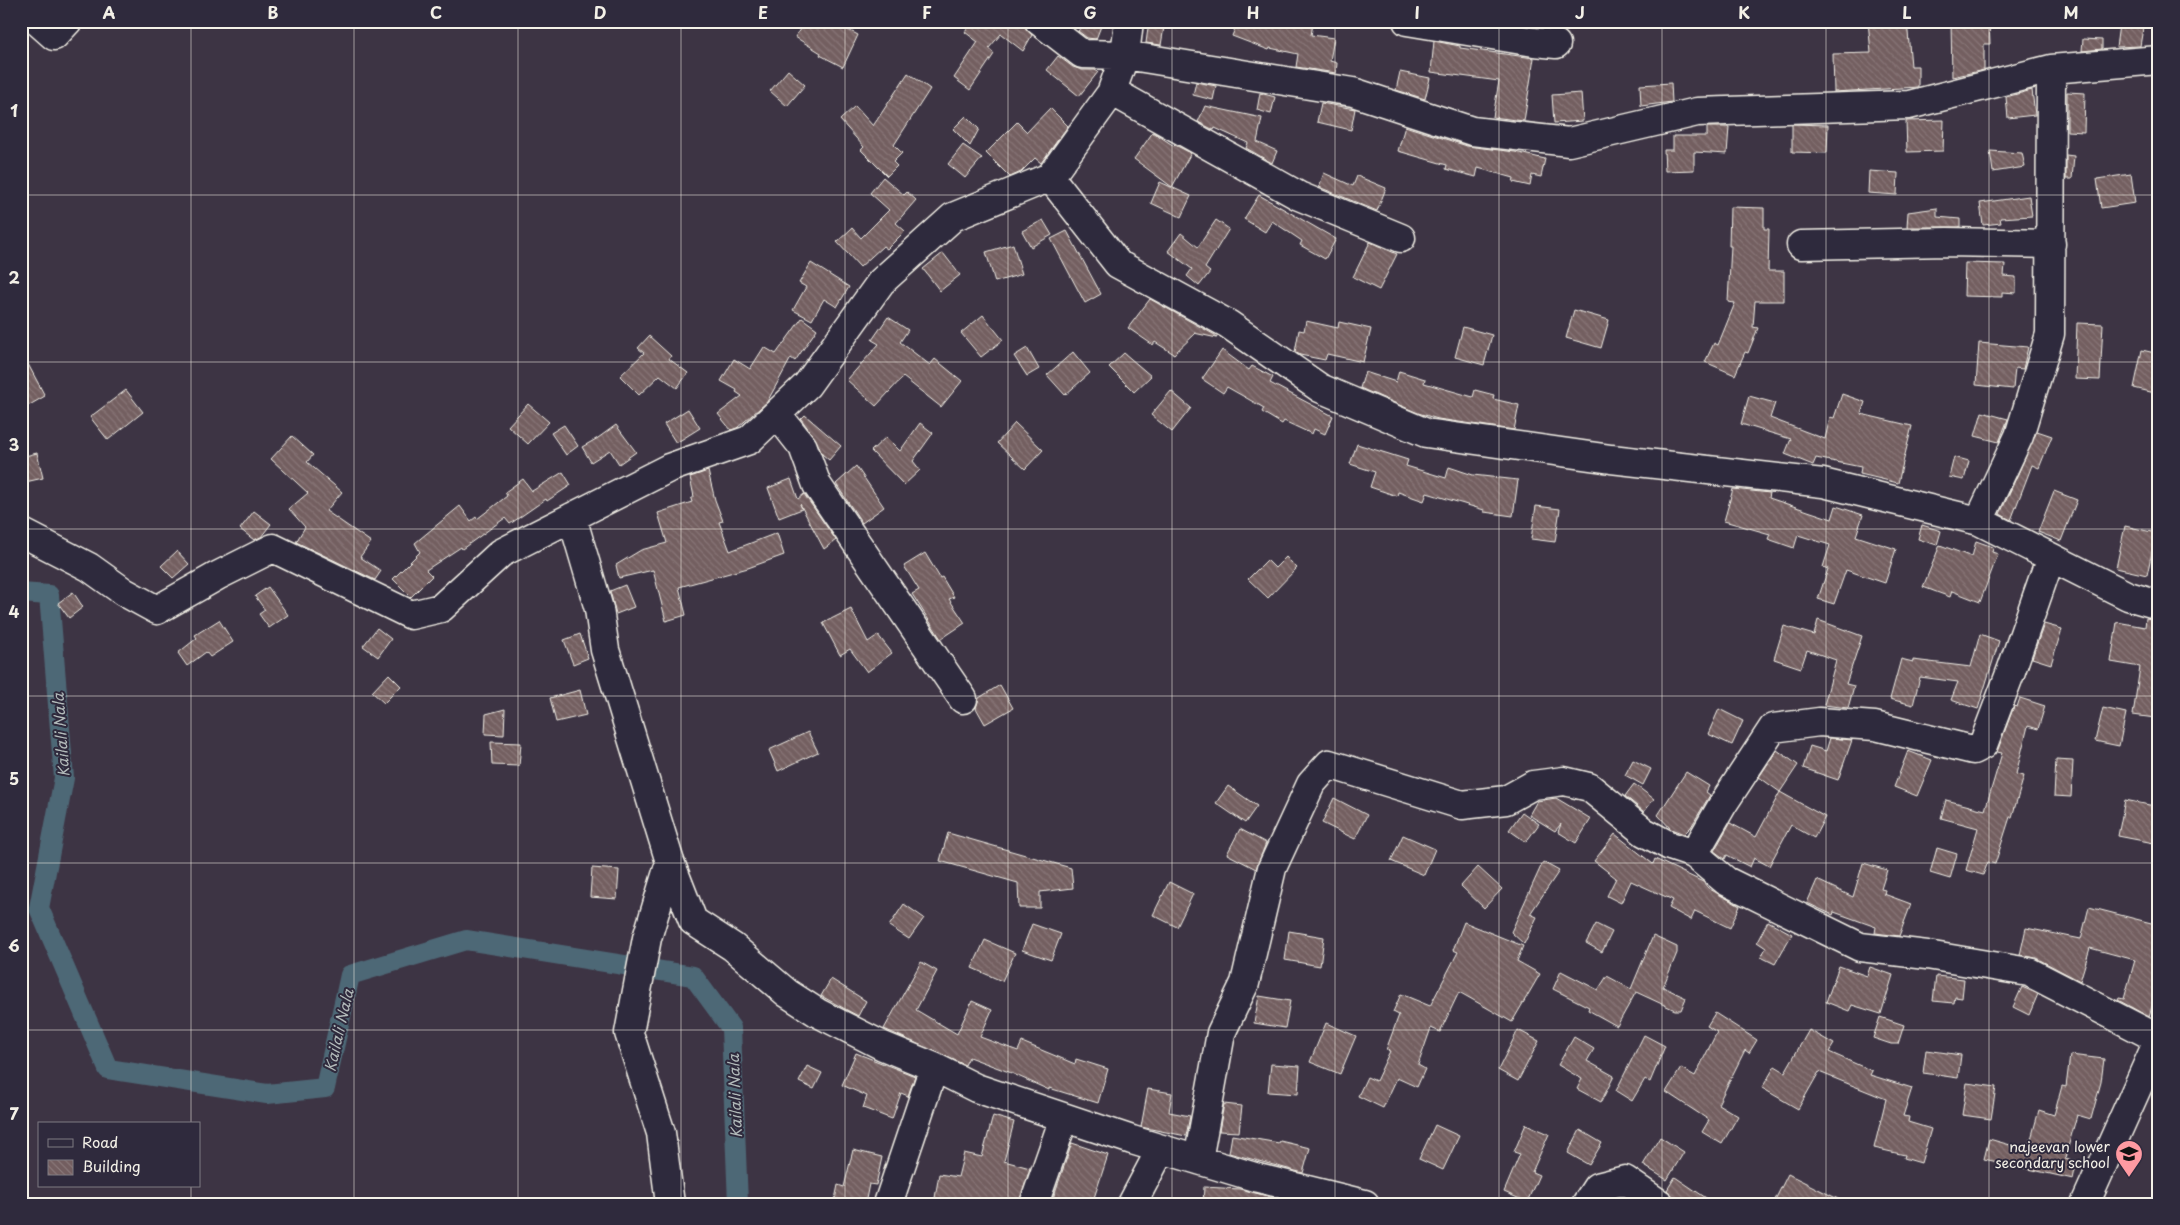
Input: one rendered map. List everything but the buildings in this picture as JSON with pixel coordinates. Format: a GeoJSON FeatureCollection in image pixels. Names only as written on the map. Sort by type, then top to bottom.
{"type":"FeatureCollection","features":[{"type":"Feature","properties":{"kind":"street"},"geometry":{"type":"LineString","coordinates":[[36,21],[54,36],[68,21]]}},
{"type":"Feature","properties":{"kind":"street"},"geometry":{"type":"LineString","coordinates":[[1038,21],[1082,54],[1125,55],[1353,92],[1472,131],[1569,142],[1697,112],[1909,105],[2051,69],[2159,60]]}},
{"type":"Feature","properties":{"kind":"street"},"geometry":{"type":"LineString","coordinates":[[21,532],[89,567],[124,592],[157,610],[217,576],[273,548],[411,615],[441,608],[501,554],[669,468],[749,440],[808,385],[881,282],[953,218],[1050,177],[1111,93],[1125,55],[1128,21]]}},
{"type":"Feature","properties":{"kind":"street"},"geometry":{"type":"LineString","coordinates":[[1407,21],[1556,44]]}},
{"type":"Feature","properties":{"kind":"street"},"geometry":{"type":"LineString","coordinates":[[1978,521],[2020,436],[2050,334],[2051,69]]}},
{"type":"Feature","properties":{"kind":"street"},"geometry":{"type":"LineString","coordinates":[[1111,93],[1115,93],[1298,196],[1401,238]]}},
{"type":"Feature","properties":{"kind":"street"},"geometry":{"type":"LineString","coordinates":[[1050,177],[1118,264],[1228,324],[1320,388],[1426,433],[1611,459],[1823,483],[1978,521],[2050,559],[2128,596],[2159,606]]}},
{"type":"Feature","properties":{"kind":"street"},"geometry":{"type":"LineString","coordinates":[[1801,245],[1947,242],[2051,244]]}},
{"type":"Feature","properties":{"kind":"street"},"geometry":{"type":"LineString","coordinates":[[777,414],[803,447],[817,486],[963,700]]}},
{"type":"Feature","properties":{"kind":"street"},"geometry":{"type":"LineString","coordinates":[[572,517],[599,609],[605,650],[670,862],[693,921],[732,947],[787,993],[818,1013],[883,1046],[934,1067],[976,1088],[1064,1118],[1258,1178],[1365,1204]]}},
{"type":"Feature","properties":{"kind":"street"},"geometry":{"type":"LineString","coordinates":[[1694,854],[1723,804],[1773,728],[1819,722],[1875,726],[1973,750],[1983,745],[2050,559]]}},
{"type":"Feature","properties":{"kind":"street"},"geometry":{"type":"LineString","coordinates":[[1198,1160],[1221,1033],[1245,983],[1272,868],[1311,784],[1330,764],[1462,805],[1506,800],[1533,785],[1564,781],[1589,787],[1644,832],[1670,846],[1694,854],[1726,880],[1860,947],[1927,954],[2029,972],[2159,1039],[2085,1204]]}},
{"type":"Feature","properties":{"kind":"street"},"geometry":{"type":"LineString","coordinates":[[670,862],[646,938],[629,1033],[661,1133],[670,1204]]}},
{"type":"Feature","properties":{"kind":"street"},"geometry":{"type":"LineString","coordinates":[[888,1204],[934,1067]]}},
{"type":"Feature","properties":{"kind":"street"},"geometry":{"type":"LineString","coordinates":[[1034,1204],[1064,1118]]}},
{"type":"Feature","properties":{"kind":"street"},"geometry":{"type":"LineString","coordinates":[[1132,1204],[1162,1149]]}},
{"type":"Feature","properties":{"kind":"street"},"geometry":{"type":"LineString","coordinates":[[1586,1204],[1597,1187],[1626,1180],[1660,1204]]}},
{"type":"Feature","properties":{"kind":"waterway","name":"Kailali Nala"},"geometry":{"type":"LineString","coordinates":[[21,593],[49,595],[64,778],[39,908],[108,1069],[267,1094],[325,1088],[350,975],[466,940],[693,976],[731,1028],[738,1204]]}},
{"type":"Feature","properties":{"kind":"place","name":"najeevan lower secondary school"},"geometry":{"type":"Point","coordinates":[2129,1178]}}]}
